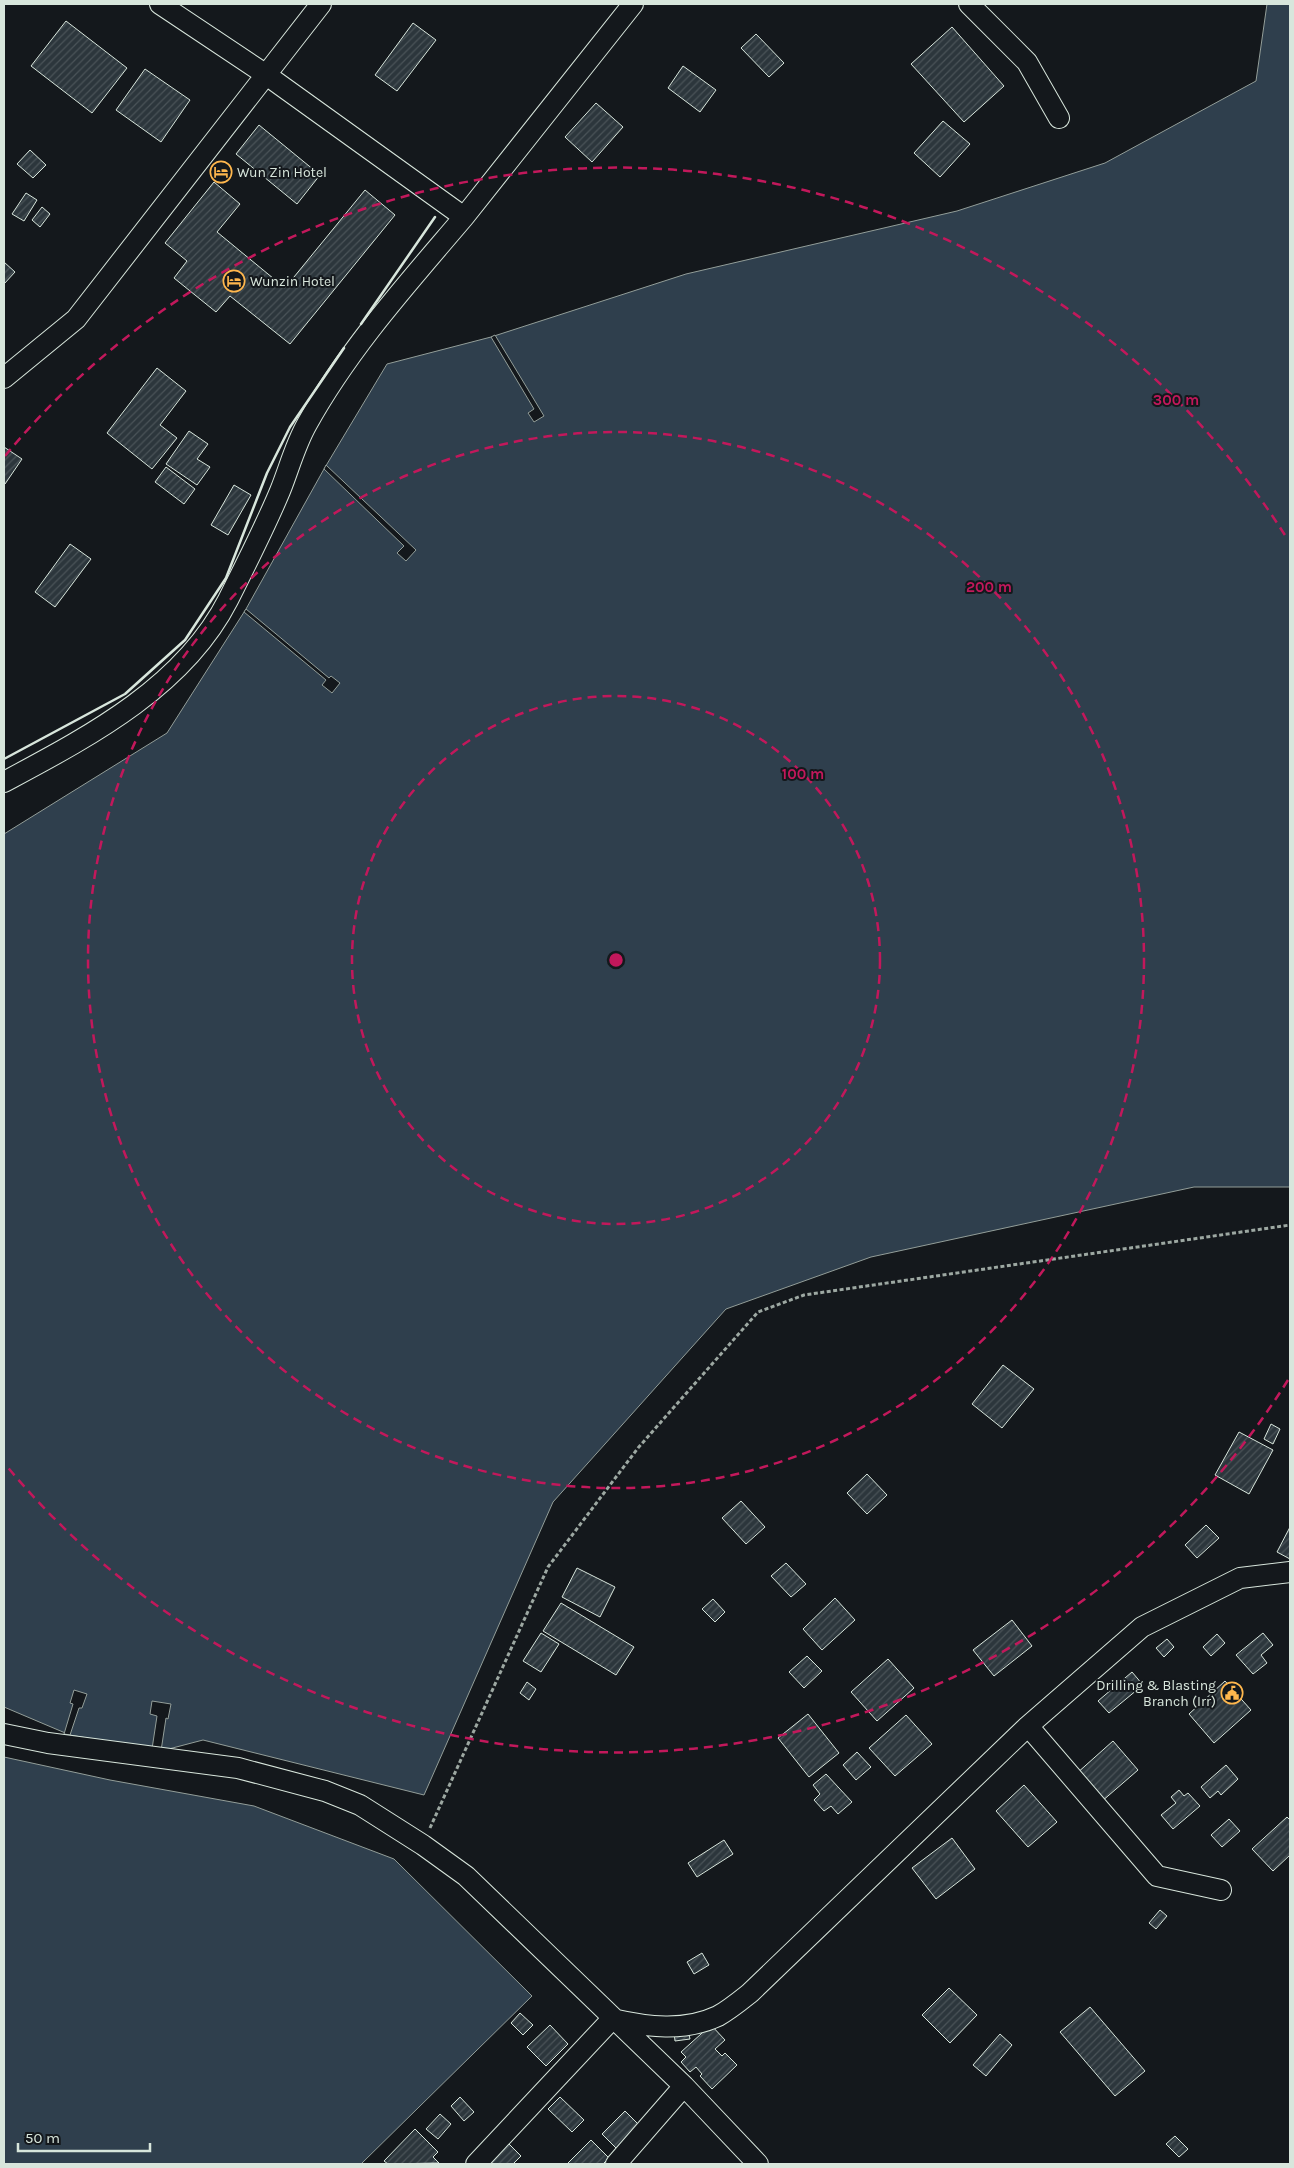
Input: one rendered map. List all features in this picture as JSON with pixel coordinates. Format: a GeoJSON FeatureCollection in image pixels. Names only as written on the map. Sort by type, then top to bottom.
{"type":"FeatureCollection","features":[{"type":"Feature","properties":{"kind":"street"},"geometry":{"type":"LineString","coordinates":[[160,4],[265,74],[464,217]]}},
{"type":"Feature","properties":{"kind":"street"},"geometry":{"type":"LineString","coordinates":[[4,378],[76,318],[321,4]]}},
{"type":"Feature","properties":{"kind":"street"},"geometry":{"type":"LineString","coordinates":[[4,782],[114,720],[172,675],[206,638],[227,602],[276,500],[306,425],[365,334],[464,217],[633,4]]}},
{"type":"Feature","properties":{"kind":"street"},"geometry":{"type":"LineString","coordinates":[[969,4],[1027,62],[1059,118]]}},
{"type":"Feature","properties":{"kind":"street"},"geometry":{"type":"LineString","coordinates":[[612,2018],[640,2025],[677,2028],[718,2016],[750,1994],[1028,1726],[1142,1627],[1240,1578],[1290,1572]]}},
{"type":"Feature","properties":{"kind":"street"},"geometry":{"type":"LineString","coordinates":[[1028,1726],[1157,1876],[1221,1890]]}},
{"type":"Feature","properties":{"kind":"street"},"geometry":{"type":"LineString","coordinates":[[4,1734],[48,1743],[238,1768],[325,1791],[360,1805],[423,1845],[466,1876],[684,2086],[758,2164]]}},
{"type":"Feature","properties":{"kind":"street"},"geometry":{"type":"LineString","coordinates":[[476,2164],[612,2018]]}},
{"type":"Feature","properties":{"kind":"street"},"geometry":{"type":"LineString","coordinates":[[616,2164],[684,2086]]}},
{"type":"Feature","properties":{"kind":"path"},"geometry":{"type":"LineString","coordinates":[[423,1845],[548,1567],[638,1448],[758,1312],[804,1296],[1290,1225]]}},
{"type":"Feature","properties":{"kind":"water"},"geometry":{"type":"Polygon","coordinates":[[[1267,4],[1290,4],[1290,1187],[1194,1187],[871,1257],[726,1309],[553,1502],[424,1795],[203,1740],[161,1751],[70,1735],[4,1707],[4,834],[167,733],[246,609],[324,469],[387,364],[491,337],[686,274],[957,211],[1105,163],[1256,81],[1267,4]]]}},
{"type":"Feature","properties":{"kind":"water"},"geometry":{"type":"Polygon","coordinates":[[[4,1757],[110,1780],[254,1806],[394,1859],[532,1996],[361,2164],[4,2164],[4,1757]]]}},
{"type":"Feature","properties":{"kind":"pier"},"geometry":{"type":"Polygon","coordinates":[[[495,335],[544,416],[534,422],[528,413],[534,409],[491,337],[495,335]]]}},
{"type":"Feature","properties":{"kind":"pier"},"geometry":{"type":"Polygon","coordinates":[[[326,465],[416,550],[406,561],[397,553],[404,546],[324,469],[326,465]]]}},
{"type":"Feature","properties":{"kind":"pier"},"geometry":{"type":"Polygon","coordinates":[[[246,609],[329,678],[331,676],[340,683],[332,693],[322,685],[326,680],[244,612],[246,609]]]}},
{"type":"Feature","properties":{"kind":"pier"},"geometry":{"type":"Polygon","coordinates":[[[74,1690],[87,1694],[82,1708],[79,1708],[70,1735],[64,1734],[73,1704],[70,1703],[74,1690]]]}},
{"type":"Feature","properties":{"kind":"pier"},"geometry":{"type":"Polygon","coordinates":[[[152,1701],[171,1704],[168,1719],[166,1718],[161,1751],[152,1749],[157,1716],[150,1714],[152,1701]]]}},
{"type":"Feature","properties":{"kind":"building"},"geometry":{"type":"Polygon","coordinates":[[[66,21],[127,68],[92,113],[31,66],[66,21]]]}},
{"type":"Feature","properties":{"kind":"building"},"geometry":{"type":"Polygon","coordinates":[[[413,23],[436,40],[397,91],[375,75],[413,23]]]}},
{"type":"Feature","properties":{"kind":"building"},"geometry":{"type":"Polygon","coordinates":[[[952,27],[1004,86],[964,122],[911,64],[952,27]]]}},
{"type":"Feature","properties":{"kind":"building"},"geometry":{"type":"Polygon","coordinates":[[[756,34],[784,63],[769,77],[741,48],[756,34]]]}},
{"type":"Feature","properties":{"kind":"building"},"geometry":{"type":"Polygon","coordinates":[[[683,66],[716,90],[700,112],[668,88],[683,66]]]}},
{"type":"Feature","properties":{"kind":"building"},"geometry":{"type":"Polygon","coordinates":[[[145,69],[190,100],[161,142],[116,110],[145,69]]]}},
{"type":"Feature","properties":{"kind":"building"},"geometry":{"type":"Polygon","coordinates":[[[596,103],[623,127],[592,162],[565,137],[596,103]]]}},
{"type":"Feature","properties":{"kind":"building"},"geometry":{"type":"Polygon","coordinates":[[[943,121],[970,144],[940,177],[914,153],[943,121]]]}},
{"type":"Feature","properties":{"kind":"building"},"geometry":{"type":"Polygon","coordinates":[[[259,125],[320,175],[297,204],[236,154],[259,125]]]}},
{"type":"Feature","properties":{"kind":"building"},"geometry":{"type":"Polygon","coordinates":[[[30,150],[46,165],[33,178],[17,164],[30,150]]]}},
{"type":"Feature","properties":{"kind":"building"},"geometry":{"type":"Polygon","coordinates":[[[214,182],[240,204],[217,232],[285,288],[365,190],[395,215],[290,344],[230,296],[216,312],[174,278],[187,261],[165,243],[214,182]]]}},
{"type":"Feature","properties":{"kind":"building"},"geometry":{"type":"Polygon","coordinates":[[[26,193],[37,200],[24,221],[12,214],[26,193]]]}},
{"type":"Feature","properties":{"kind":"building"},"geometry":{"type":"Polygon","coordinates":[[[42,207],[50,214],[40,227],[32,220],[42,207]]]}},
{"type":"Feature","properties":{"kind":"building"},"geometry":{"type":"Polygon","coordinates":[[[4,262],[15,272],[4,284],[4,262]]]}},
{"type":"Feature","properties":{"kind":"building"},"geometry":{"type":"Polygon","coordinates":[[[157,368],[186,391],[160,425],[177,438],[152,469],[107,433],[157,368]]]}},
{"type":"Feature","properties":{"kind":"building"},"geometry":{"type":"Polygon","coordinates":[[[189,431],[208,444],[197,459],[210,467],[197,485],[166,464],[189,431]]]}},
{"type":"Feature","properties":{"kind":"building"},"geometry":{"type":"Polygon","coordinates":[[[4,447],[22,459],[5,484],[4,483],[4,447]]]}},
{"type":"Feature","properties":{"kind":"building"},"geometry":{"type":"Polygon","coordinates":[[[166,467],[195,489],[184,504],[155,482],[166,467]]]}},
{"type":"Feature","properties":{"kind":"building"},"geometry":{"type":"Polygon","coordinates":[[[234,485],[251,495],[228,535],[211,525],[234,485]]]}},
{"type":"Feature","properties":{"kind":"building"},"geometry":{"type":"Polygon","coordinates":[[[70,544],[91,559],[55,607],[35,592],[70,544]]]}},
{"type":"Feature","properties":{"kind":"building"},"geometry":{"type":"Polygon","coordinates":[[[1003,1365],[1034,1389],[1002,1428],[972,1404],[1003,1365]]]}},
{"type":"Feature","properties":{"kind":"building"},"geometry":{"type":"Polygon","coordinates":[[[1271,1424],[1280,1429],[1273,1444],[1264,1439],[1271,1424]]]}},
{"type":"Feature","properties":{"kind":"building"},"geometry":{"type":"Polygon","coordinates":[[[1239,1432],[1273,1450],[1249,1494],[1215,1475],[1239,1432]]]}},
{"type":"Feature","properties":{"kind":"building"},"geometry":{"type":"Polygon","coordinates":[[[867,1474],[887,1495],[867,1514],[847,1493],[867,1474]]]}},
{"type":"Feature","properties":{"kind":"building"},"geometry":{"type":"Polygon","coordinates":[[[741,1501],[765,1527],[746,1544],[722,1518],[741,1501]]]}},
{"type":"Feature","properties":{"kind":"building"},"geometry":{"type":"Polygon","coordinates":[[[1206,1525],[1219,1538],[1197,1558],[1185,1545],[1206,1525]]]}},
{"type":"Feature","properties":{"kind":"building"},"geometry":{"type":"Polygon","coordinates":[[[1290,1527],[1290,1559],[1277,1552],[1290,1527]]]}},
{"type":"Feature","properties":{"kind":"building"},"geometry":{"type":"Polygon","coordinates":[[[786,1563],[806,1584],[791,1597],[771,1576],[786,1563]]]}},
{"type":"Feature","properties":{"kind":"building"},"geometry":{"type":"Polygon","coordinates":[[[577,1568],[615,1587],[600,1617],[562,1597],[577,1568]]]}},
{"type":"Feature","properties":{"kind":"building"},"geometry":{"type":"Polygon","coordinates":[[[835,1598],[855,1620],[822,1650],[803,1629],[835,1598]]]}},
{"type":"Feature","properties":{"kind":"building"},"geometry":{"type":"Polygon","coordinates":[[[713,1599],[725,1612],[715,1622],[702,1609],[713,1599]]]}},
{"type":"Feature","properties":{"kind":"building"},"geometry":{"type":"Polygon","coordinates":[[[561,1603],[634,1647],[616,1675],[543,1631],[561,1603]]]}},
{"type":"Feature","properties":{"kind":"building"},"geometry":{"type":"Polygon","coordinates":[[[1012,1620],[1032,1646],[994,1676],[973,1650],[1012,1620]]]}},
{"type":"Feature","properties":{"kind":"building"},"geometry":{"type":"Polygon","coordinates":[[[541,1633],[559,1644],[541,1672],[523,1661],[541,1633]]]}},
{"type":"Feature","properties":{"kind":"building"},"geometry":{"type":"Polygon","coordinates":[[[1263,1633],[1273,1645],[1261,1655],[1267,1663],[1253,1674],[1236,1655],[1263,1633]]]}},
{"type":"Feature","properties":{"kind":"building"},"geometry":{"type":"Polygon","coordinates":[[[1217,1634],[1225,1643],[1211,1656],[1203,1647],[1217,1634]]]}},
{"type":"Feature","properties":{"kind":"building"},"geometry":{"type":"Polygon","coordinates":[[[1167,1639],[1174,1647],[1164,1657],[1156,1648],[1167,1639]]]}},
{"type":"Feature","properties":{"kind":"building"},"geometry":{"type":"Polygon","coordinates":[[[807,1656],[822,1671],[804,1688],[789,1672],[807,1656]]]}},
{"type":"Feature","properties":{"kind":"building"},"geometry":{"type":"Polygon","coordinates":[[[888,1659],[914,1688],[877,1721],[851,1692],[888,1659]]]}},
{"type":"Feature","properties":{"kind":"building"},"geometry":{"type":"Polygon","coordinates":[[[1132,1672],[1143,1685],[1109,1713],[1098,1701],[1132,1672]]]}},
{"type":"Feature","properties":{"kind":"building"},"geometry":{"type":"Polygon","coordinates":[[[1225,1681],[1251,1710],[1214,1743],[1189,1714],[1225,1681]]]}},
{"type":"Feature","properties":{"kind":"building"},"geometry":{"type":"Polygon","coordinates":[[[527,1682],[536,1689],[529,1700],[520,1693],[527,1682]]]}},
{"type":"Feature","properties":{"kind":"building"},"geometry":{"type":"Polygon","coordinates":[[[808,1714],[839,1753],[809,1777],[778,1738],[808,1714]]]}},
{"type":"Feature","properties":{"kind":"building"},"geometry":{"type":"Polygon","coordinates":[[[906,1715],[932,1744],[895,1776],[869,1748],[906,1715]]]}},
{"type":"Feature","properties":{"kind":"building"},"geometry":{"type":"Polygon","coordinates":[[[1113,1741],[1138,1770],[1101,1802],[1076,1774],[1113,1741]]]}},
{"type":"Feature","properties":{"kind":"building"},"geometry":{"type":"Polygon","coordinates":[[[857,1752],[871,1767],[856,1780],[843,1765],[857,1752]]]}},
{"type":"Feature","properties":{"kind":"building"},"geometry":{"type":"Polygon","coordinates":[[[1226,1765],[1238,1779],[1221,1795],[1218,1791],[1210,1798],[1201,1787],[1226,1765]]]}},
{"type":"Feature","properties":{"kind":"building"},"geometry":{"type":"Polygon","coordinates":[[[826,1774],[852,1802],[838,1814],[831,1806],[824,1811],[814,1800],[820,1794],[813,1785],[826,1774]]]}},
{"type":"Feature","properties":{"kind":"building"},"geometry":{"type":"Polygon","coordinates":[[[1024,1785],[1057,1822],[1028,1847],[996,1811],[1024,1785]]]}},
{"type":"Feature","properties":{"kind":"building"},"geometry":{"type":"Polygon","coordinates":[[[1179,1790],[1184,1796],[1188,1793],[1200,1806],[1173,1829],[1161,1815],[1176,1803],[1171,1797],[1179,1790]]]}},
{"type":"Feature","properties":{"kind":"building"},"geometry":{"type":"Polygon","coordinates":[[[1287,1817],[1290,1820],[1290,1855],[1273,1871],[1252,1849],[1287,1817]]]}},
{"type":"Feature","properties":{"kind":"building"},"geometry":{"type":"Polygon","coordinates":[[[1229,1819],[1240,1831],[1222,1847],[1211,1835],[1229,1819]]]}},
{"type":"Feature","properties":{"kind":"building"},"geometry":{"type":"Polygon","coordinates":[[[952,1838],[975,1869],[936,1899],[912,1868],[952,1838]]]}},
{"type":"Feature","properties":{"kind":"building"},"geometry":{"type":"Polygon","coordinates":[[[724,1840],[733,1854],[697,1877],[688,1863],[724,1840]]]}},
{"type":"Feature","properties":{"kind":"building"},"geometry":{"type":"Polygon","coordinates":[[[1160,1910],[1167,1916],[1156,1929],[1149,1923],[1160,1910]]]}},
{"type":"Feature","properties":{"kind":"building"},"geometry":{"type":"Polygon","coordinates":[[[702,1953],[709,1965],[694,1974],[687,1962],[702,1953]]]}},
{"type":"Feature","properties":{"kind":"building"},"geometry":{"type":"Polygon","coordinates":[[[949,1988],[977,2015],[950,2043],[922,2015],[949,1988]]]}},
{"type":"Feature","properties":{"kind":"building"},"geometry":{"type":"Polygon","coordinates":[[[1090,2007],[1145,2071],[1115,2096],[1060,2032],[1090,2007]]]}},
{"type":"Feature","properties":{"kind":"building"},"geometry":{"type":"Polygon","coordinates":[[[520,2013],[533,2025],[523,2035],[511,2023],[520,2013]]]}},
{"type":"Feature","properties":{"kind":"building"},"geometry":{"type":"Polygon","coordinates":[[[550,2025],[568,2044],[546,2066],[527,2047],[550,2025]]]}},
{"type":"Feature","properties":{"kind":"building"},"geometry":{"type":"Polygon","coordinates":[[[711,2025],[725,2040],[715,2049],[722,2056],[725,2053],[737,2065],[712,2089],[700,2076],[702,2074],[696,2067],[690,2072],[681,2062],[686,2057],[681,2052],[711,2025]]]}},
{"type":"Feature","properties":{"kind":"building"},"geometry":{"type":"Polygon","coordinates":[[[688,2030],[690,2039],[675,2041],[674,2032],[688,2030]]]}},
{"type":"Feature","properties":{"kind":"building"},"geometry":{"type":"Polygon","coordinates":[[[1000,2034],[1012,2045],[986,2076],[973,2065],[1000,2034]]]}},
{"type":"Feature","properties":{"kind":"building"},"geometry":{"type":"Polygon","coordinates":[[[460,2097],[474,2112],[464,2121],[451,2106],[460,2097]]]}},
{"type":"Feature","properties":{"kind":"building"},"geometry":{"type":"Polygon","coordinates":[[[560,2097],[584,2120],[572,2132],[548,2109],[560,2097]]]}},
{"type":"Feature","properties":{"kind":"building"},"geometry":{"type":"Polygon","coordinates":[[[625,2111],[643,2129],[620,2152],[602,2134],[625,2111]]]}},
{"type":"Feature","properties":{"kind":"building"},"geometry":{"type":"Polygon","coordinates":[[[440,2114],[451,2124],[438,2139],[426,2129],[440,2114]]]}},
{"type":"Feature","properties":{"kind":"building"},"geometry":{"type":"Polygon","coordinates":[[[415,2129],[438,2152],[433,2157],[439,2163],[388,2164],[384,2161],[415,2129]]]}},
{"type":"Feature","properties":{"kind":"building"},"geometry":{"type":"Polygon","coordinates":[[[1175,2136],[1188,2149],[1179,2157],[1166,2144],[1175,2136]]]}},
{"type":"Feature","properties":{"kind":"building"},"geometry":{"type":"Polygon","coordinates":[[[503,2138],[521,2156],[513,2164],[484,2164],[503,2138]]]}},
{"type":"Feature","properties":{"kind":"building"},"geometry":{"type":"Polygon","coordinates":[[[591,2140],[609,2158],[603,2164],[568,2163],[591,2140]]]}},
{"type":"Feature","properties":{"kind":"wall"},"geometry":{"type":"LineString","coordinates":[[361,324],[435,217]]}},
{"type":"Feature","properties":{"kind":"wall"},"geometry":{"type":"LineString","coordinates":[[4,759],[125,694],[185,640],[226,578],[267,473],[290,427],[344,348]]}},
{"type":"Feature","properties":{"kind":"place","name":"Wun Zin Hotel"},"geometry":{"type":"Point","coordinates":[221,172]}},
{"type":"Feature","properties":{"kind":"place","name":"Wunzin Hotel"},"geometry":{"type":"Point","coordinates":[234,281]}},
{"type":"Feature","properties":{"kind":"place","name":"Drilling & Blasting Branch (Irr)"},"geometry":{"type":"Point","coordinates":[1232,1693]}}]}
